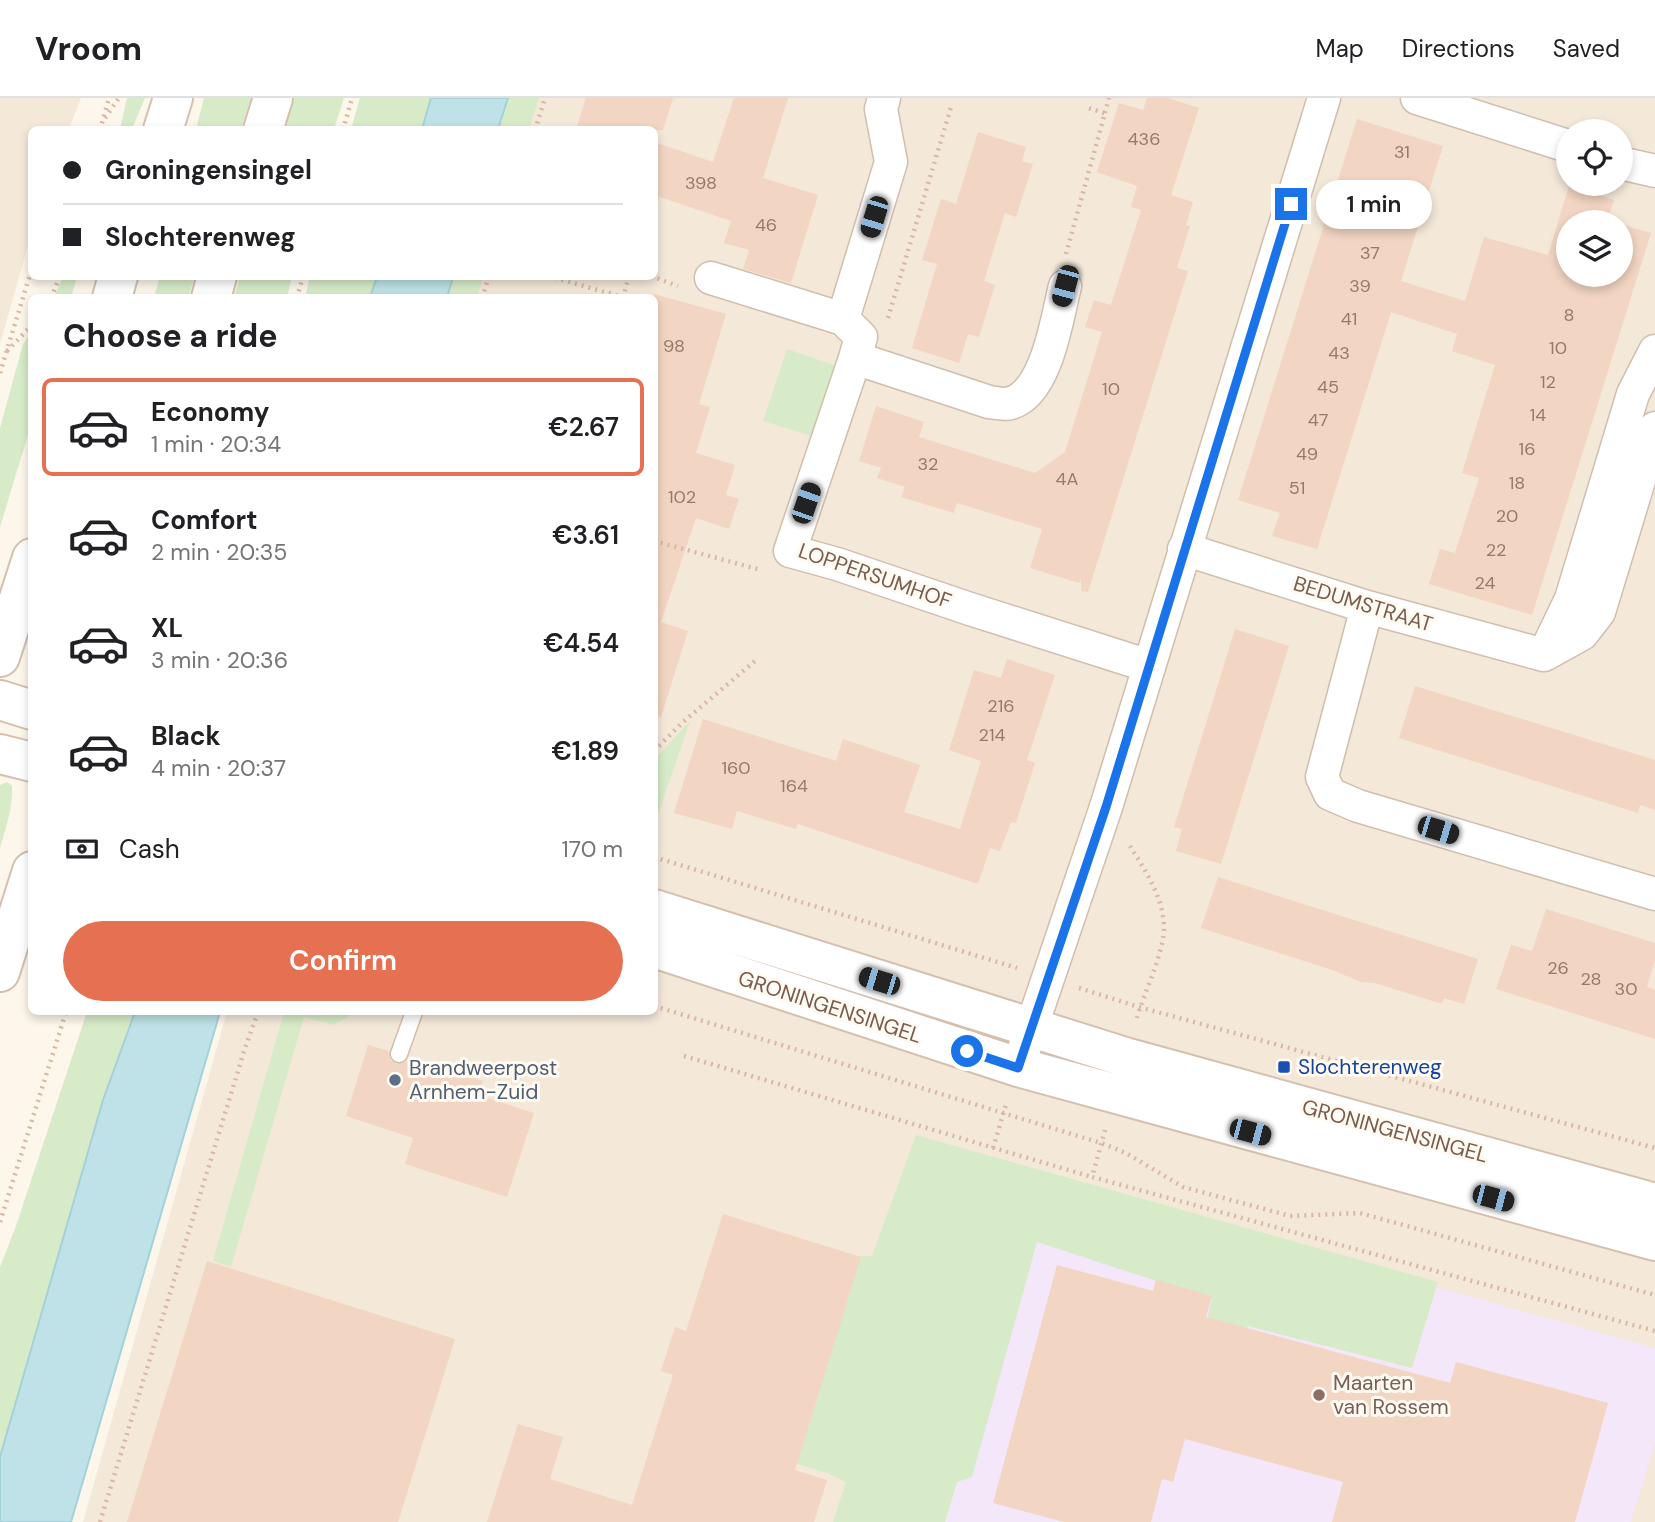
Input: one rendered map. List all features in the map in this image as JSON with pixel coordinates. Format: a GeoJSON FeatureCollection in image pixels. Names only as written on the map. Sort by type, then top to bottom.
{"type":"FeatureCollection","features":[{"type":"Feature","properties":{"kind":"street"},"geometry":{"type":"LineString","coordinates":[[164,126],[173,98]]}},
{"type":"Feature","properties":{"kind":"street"},"geometry":{"type":"LineString","coordinates":[[264,126],[273,98]]}},
{"type":"Feature","properties":{"kind":"street","name":"LOPPERSUMHOF"},"geometry":{"type":"LineString","coordinates":[[884,98],[881,109],[891,162],[853,338],[790,551],[1149,666]]}},
{"type":"Feature","properties":{"kind":"street"},"geometry":{"type":"LineString","coordinates":[[1018,1068],[1106,807],[1324,98]]}},
{"type":"Feature","properties":{"kind":"street"},"geometry":{"type":"LineString","coordinates":[[1417,98],[1556,142]]}},
{"type":"Feature","properties":{"kind":"street"},"geometry":{"type":"LineString","coordinates":[[1633,166],[1655,171]]}},
{"type":"Feature","properties":{"kind":"street"},"geometry":{"type":"LineString","coordinates":[[711,278],[853,338],[989,402],[1010,403],[1027,394],[1038,378],[1065,286]]}},
{"type":"Feature","properties":{"kind":"street"},"geometry":{"type":"LineString","coordinates":[[1544,655],[1571,599],[1633,394],[1655,351]]}},
{"type":"Feature","properties":{"kind":"street"},"geometry":{"type":"LineString","coordinates":[[1544,655],[1582,634],[1599,612],[1655,428]]}},
{"type":"Feature","properties":{"kind":"street","name":"BEDUMSTRAAT"},"geometry":{"type":"LineString","coordinates":[[1184,549],[1367,607],[1544,655]]}},
{"type":"Feature","properties":{"kind":"street"},"geometry":{"type":"LineString","coordinates":[[0,657],[28,570]]}},
{"type":"Feature","properties":{"kind":"street"},"geometry":{"type":"LineString","coordinates":[[1367,607],[1322,777],[1330,794],[1358,806],[1655,894]]}},
{"type":"Feature","properties":{"kind":"street"},"geometry":{"type":"LineString","coordinates":[[0,700],[28,709]]}},
{"type":"Feature","properties":{"kind":"street"},"geometry":{"type":"LineString","coordinates":[[0,754],[28,761]]}},
{"type":"Feature","properties":{"kind":"street"},"geometry":{"type":"LineString","coordinates":[[0,972],[28,884]]}},
{"type":"Feature","properties":{"kind":"street","name":"GRONINGENSINGEL"},"geometry":{"type":"LineString","coordinates":[[658,910],[1125,1057],[1655,1203]]}},
{"type":"Feature","properties":{"kind":"street","name":"GRONINGENSINGEL"},"geometry":{"type":"LineString","coordinates":[[658,949],[1018,1068],[1655,1241]]}},
{"type":"Feature","properties":{"kind":"lane"},"geometry":{"type":"LineString","coordinates":[[400,1054],[413,1015]]}},
{"type":"Feature","properties":{"kind":"path"},"geometry":{"type":"LineString","coordinates":[[102,126],[109,98]]}},
{"type":"Feature","properties":{"kind":"path"},"geometry":{"type":"LineString","coordinates":[[103,122],[119,98]]}},
{"type":"Feature","properties":{"kind":"path"},"geometry":{"type":"LineString","coordinates":[[344,126],[352,98]]}},
{"type":"Feature","properties":{"kind":"path"},"geometry":{"type":"LineString","coordinates":[[536,126],[545,98]]}},
{"type":"Feature","properties":{"kind":"path"},"geometry":{"type":"LineString","coordinates":[[1065,286],[1066,249],[1109,98]]}},
{"type":"Feature","properties":{"kind":"path"},"geometry":{"type":"LineString","coordinates":[[853,338],[886,327],[951,107]]}},
{"type":"Feature","properties":{"kind":"path"},"geometry":{"type":"LineString","coordinates":[[1088,108],[1105,113]]}},
{"type":"Feature","properties":{"kind":"path"},"geometry":{"type":"LineString","coordinates":[[0,373],[28,280]]}},
{"type":"Feature","properties":{"kind":"path"},"geometry":{"type":"LineString","coordinates":[[562,280],[612,294]]}},
{"type":"Feature","properties":{"kind":"path"},"geometry":{"type":"LineString","coordinates":[[6,352],[28,329]]}},
{"type":"Feature","properties":{"kind":"path"},"geometry":{"type":"LineString","coordinates":[[658,542],[769,572]]}},
{"type":"Feature","properties":{"kind":"path"},"geometry":{"type":"LineString","coordinates":[[658,747],[683,722],[755,662]]}},
{"type":"Feature","properties":{"kind":"path"},"geometry":{"type":"LineString","coordinates":[[1106,807],[1152,881],[1164,927],[1139,1007]]}},
{"type":"Feature","properties":{"kind":"path"},"geometry":{"type":"LineString","coordinates":[[658,858],[1139,1007],[1655,1148]]}},
{"type":"Feature","properties":{"kind":"path"},"geometry":{"type":"LineString","coordinates":[[658,1007],[1101,1143],[1126,1153],[1183,1187],[1290,1216],[1360,1213],[1655,1295]]}},
{"type":"Feature","properties":{"kind":"path"},"geometry":{"type":"LineString","coordinates":[[0,1222],[65,1015]]}},
{"type":"Feature","properties":{"kind":"path"},"geometry":{"type":"LineString","coordinates":[[100,1522],[257,1015]]}},
{"type":"Feature","properties":{"kind":"path"},"geometry":{"type":"LineString","coordinates":[[684,1056],[1092,1177],[1655,1331]]}},
{"type":"Feature","properties":{"kind":"path"},"geometry":{"type":"LineString","coordinates":[[993,1147],[1018,1068]]}},
{"type":"Feature","properties":{"kind":"path"},"geometry":{"type":"LineString","coordinates":[[1092,1177],[1101,1143]]}},
{"type":"Feature","properties":{"kind":"shaded area"},"geometry":{"type":"Polygon","coordinates":[[[0,98],[81,98],[70,126],[28,126],[28,246],[0,344],[0,98]]]}},
{"type":"Feature","properties":{"kind":"shaded area"},"geometry":{"type":"Polygon","coordinates":[[[522,98],[1655,98],[1655,1522],[83,1522],[226,1015],[658,1015],[658,294],[458,294],[464,280],[658,280],[658,126],[514,126],[522,98]]]}},
{"type":"Feature","properties":{"kind":"shaded area","name":"Maarten van Rossem"},"geometry":{"type":"Polygon","coordinates":[[[1051,1180],[1655,1348],[1655,1443],[1631,1522],[945,1522],[1051,1180]]]}},
{"type":"Feature","properties":{"kind":"green space"},"geometry":{"type":"Polygon","coordinates":[[[127,98],[145,98],[133,126],[121,126],[127,98]]]}},
{"type":"Feature","properties":{"kind":"green space"},"geometry":{"type":"Polygon","coordinates":[[[204,98],[251,98],[242,126],[197,126],[204,98]]]}},
{"type":"Feature","properties":{"kind":"green space"},"geometry":{"type":"Polygon","coordinates":[[[293,98],[344,98],[335,126],[284,126],[293,98]]]}},
{"type":"Feature","properties":{"kind":"green space"},"geometry":{"type":"Polygon","coordinates":[[[360,98],[431,98],[423,126],[352,126],[360,98]]]}},
{"type":"Feature","properties":{"kind":"green space"},"geometry":{"type":"Polygon","coordinates":[[[508,98],[539,98],[530,126],[499,126],[508,98]]]}},
{"type":"Feature","properties":{"kind":"green space"},"geometry":{"type":"Polygon","coordinates":[[[62,280],[76,280],[72,294],[55,294],[62,280]]]}},
{"type":"Feature","properties":{"kind":"green space"},"geometry":{"type":"Polygon","coordinates":[[[159,280],[194,280],[189,294],[155,294],[159,280]]]}},
{"type":"Feature","properties":{"kind":"green space"},"geometry":{"type":"Polygon","coordinates":[[[239,280],[291,280],[288,294],[235,294],[239,280]]]}},
{"type":"Feature","properties":{"kind":"green space"},"geometry":{"type":"Polygon","coordinates":[[[309,280],[376,280],[371,294],[306,294],[309,280]]]}},
{"type":"Feature","properties":{"kind":"green space"},"geometry":{"type":"Polygon","coordinates":[[[452,280],[482,280],[478,294],[448,294],[452,280]]]}},
{"type":"Feature","properties":{"kind":"green space"},"geometry":{"type":"Polygon","coordinates":[[[28,336],[28,435],[0,527],[0,428],[23,344],[28,336]]]}},
{"type":"Feature","properties":{"kind":"green space"},"geometry":{"type":"Polygon","coordinates":[[[787,349],[834,365],[811,436],[763,421],[787,349]]]}},
{"type":"Feature","properties":{"kind":"green space"},"geometry":{"type":"Polygon","coordinates":[[[690,721],[658,814],[658,756],[690,721]]]}},
{"type":"Feature","properties":{"kind":"green space"},"geometry":{"type":"Polygon","coordinates":[[[7,782],[12,786],[11,802],[0,848],[0,785],[7,782]]]}},
{"type":"Feature","properties":{"kind":"green space"},"geometry":{"type":"Polygon","coordinates":[[[86,1015],[134,1015],[103,1100],[0,1457],[0,1267],[86,1015]]]}},
{"type":"Feature","properties":{"kind":"green space"},"geometry":{"type":"Polygon","coordinates":[[[284,1015],[350,1015],[334,1025],[304,1017],[231,1267],[213,1261],[284,1015]]]}},
{"type":"Feature","properties":{"kind":"green space"},"geometry":{"type":"Polygon","coordinates":[[[916,1135],[1438,1282],[1412,1368],[1248,1326],[1234,1380],[1195,1370],[1212,1299],[1037,1242],[972,1477],[957,1482],[945,1522],[833,1522],[846,1482],[827,1473],[677,1428],[811,1405],[859,1256],[872,1256],[916,1135]]]}},
{"type":"Feature","properties":{"kind":"water"},"geometry":{"type":"Polygon","coordinates":[[[431,98],[508,98],[499,126],[423,126],[431,98]]]}},
{"type":"Feature","properties":{"kind":"water"},"geometry":{"type":"Polygon","coordinates":[[[376,280],[452,280],[448,294],[371,294],[376,280]]]}},
{"type":"Feature","properties":{"kind":"water"},"geometry":{"type":"Polygon","coordinates":[[[134,1015],[219,1015],[71,1522],[0,1522],[0,1457],[103,1100],[134,1015]]]}},
{"type":"Feature","properties":{"kind":"building"},"geometry":{"type":"Polygon","coordinates":[[[586,98],[673,98],[663,130],[658,130],[658,126],[577,126],[586,98]]]}},
{"type":"Feature","properties":{"kind":"building"},"geometry":{"type":"Polygon","coordinates":[[[734,98],[788,98],[763,178],[818,195],[791,283],[743,269],[749,250],[724,243],[731,221],[658,196],[658,143],[713,162],[734,98]]]}},
{"type":"Feature","properties":{"kind":"building"},"geometry":{"type":"Polygon","coordinates":[[[1147,98],[1168,98],[1199,108],[1171,195],[1193,202],[1186,225],[1190,226],[1177,268],[1188,271],[1088,592],[1081,591],[1081,577],[1079,583],[1030,568],[1042,529],[957,503],[954,513],[901,497],[905,487],[877,478],[881,468],[859,461],[876,406],[924,422],[919,437],[1035,473],[1065,452],[1102,332],[1085,327],[1094,300],[1111,305],[1141,210],[1131,207],[1137,186],[1097,172],[1119,103],[1143,110],[1147,98]]]}},
{"type":"Feature","properties":{"kind":"building"},"geometry":{"type":"Polygon","coordinates":[[[1357,119],[1443,146],[1401,281],[1465,301],[1484,237],[1548,255],[1556,229],[1556,287],[1633,287],[1633,228],[1651,233],[1532,615],[1429,584],[1440,549],[1455,553],[1479,478],[1462,473],[1495,365],[1452,351],[1457,334],[1391,312],[1317,549],[1272,536],[1280,513],[1238,500],[1357,119]]]}},
{"type":"Feature","properties":{"kind":"building"},"geometry":{"type":"Polygon","coordinates":[[[978,132],[1026,147],[1022,161],[1033,164],[1016,217],[1005,213],[984,281],[995,285],[979,337],[968,334],[959,363],[912,348],[937,264],[922,260],[941,199],[956,204],[978,132]]]}},
{"type":"Feature","properties":{"kind":"building"},"geometry":{"type":"Polygon","coordinates":[[[1566,196],[1601,196],[1614,200],[1611,210],[1562,210],[1566,196]]]}},
{"type":"Feature","properties":{"kind":"building"},"geometry":{"type":"Polygon","coordinates":[[[658,295],[726,314],[699,404],[710,407],[696,453],[735,465],[726,495],[739,499],[729,529],[696,518],[661,622],[688,631],[661,717],[658,717],[658,295]]]}},
{"type":"Feature","properties":{"kind":"building"},"geometry":{"type":"Polygon","coordinates":[[[1235,629],[1289,646],[1221,864],[1176,851],[1182,829],[1174,827],[1235,629]]]}},
{"type":"Feature","properties":{"kind":"building"},"geometry":{"type":"Polygon","coordinates":[[[1007,659],[1055,675],[1027,760],[1035,763],[1016,823],[1011,822],[1000,851],[990,848],[978,884],[798,824],[796,829],[737,811],[732,829],[674,813],[703,719],[836,761],[843,739],[920,765],[904,812],[960,829],[981,761],[949,750],[974,670],[1001,678],[1007,659]]]}},
{"type":"Feature","properties":{"kind":"building"},"geometry":{"type":"Polygon","coordinates":[[[1415,686],[1655,760],[1655,810],[1640,805],[1638,813],[1399,738],[1415,686]]]}},
{"type":"Feature","properties":{"kind":"building"},"geometry":{"type":"Polygon","coordinates":[[[1218,877],[1478,959],[1464,1004],[1444,998],[1442,1004],[1375,983],[1361,982],[1201,928],[1218,877]]]}},
{"type":"Feature","properties":{"kind":"building"},"geometry":{"type":"Polygon","coordinates":[[[1546,909],[1655,943],[1655,960],[1647,987],[1655,990],[1655,1039],[1496,989],[1511,945],[1532,951],[1546,909]]]}},
{"type":"Feature","properties":{"kind":"building"},"geometry":{"type":"Polygon","coordinates":[[[368,1045],[389,1051],[391,1060],[396,1064],[405,1062],[409,1057],[483,1081],[478,1095],[534,1113],[507,1197],[405,1164],[413,1138],[346,1116],[368,1045]]]}},
{"type":"Feature","properties":{"kind":"building"},"geometry":{"type":"Polygon","coordinates":[[[723,1214],[861,1257],[795,1470],[827,1480],[814,1522],[487,1522],[518,1424],[563,1437],[550,1479],[632,1505],[673,1375],[661,1371],[675,1327],[686,1331],[723,1214]]]}},
{"type":"Feature","properties":{"kind":"building"},"geometry":{"type":"Polygon","coordinates":[[[207,1261],[455,1339],[398,1522],[127,1522],[207,1261]]]}},
{"type":"Feature","properties":{"kind":"building"},"geometry":{"type":"Polygon","coordinates":[[[1057,1265],[1153,1291],[1156,1280],[1212,1296],[1206,1317],[1450,1383],[1456,1362],[1608,1403],[1575,1522],[1332,1522],[1343,1482],[1185,1439],[1173,1482],[1162,1479],[1151,1522],[1064,1522],[993,1503],[1057,1265]]]}},
{"type":"Feature","properties":{"kind":"place","name":"Slochterenweg"},"geometry":{"type":"Point","coordinates":[1284,1067]}},
{"type":"Feature","properties":{"kind":"place","name":"Brandweerpost Arnhem-Zuid"},"geometry":{"type":"Point","coordinates":[395,1080]}},
{"type":"Feature","properties":{"kind":"place","name":"Maarten van Rossem"},"geometry":{"type":"Point","coordinates":[1319,1395]}},
{"type":"Feature","properties":{"kind":"route"},"geometry":{"type":"LineString","coordinates":[[967,1051],[1018,1068],[1106,807],[1291,204]]}}]}
